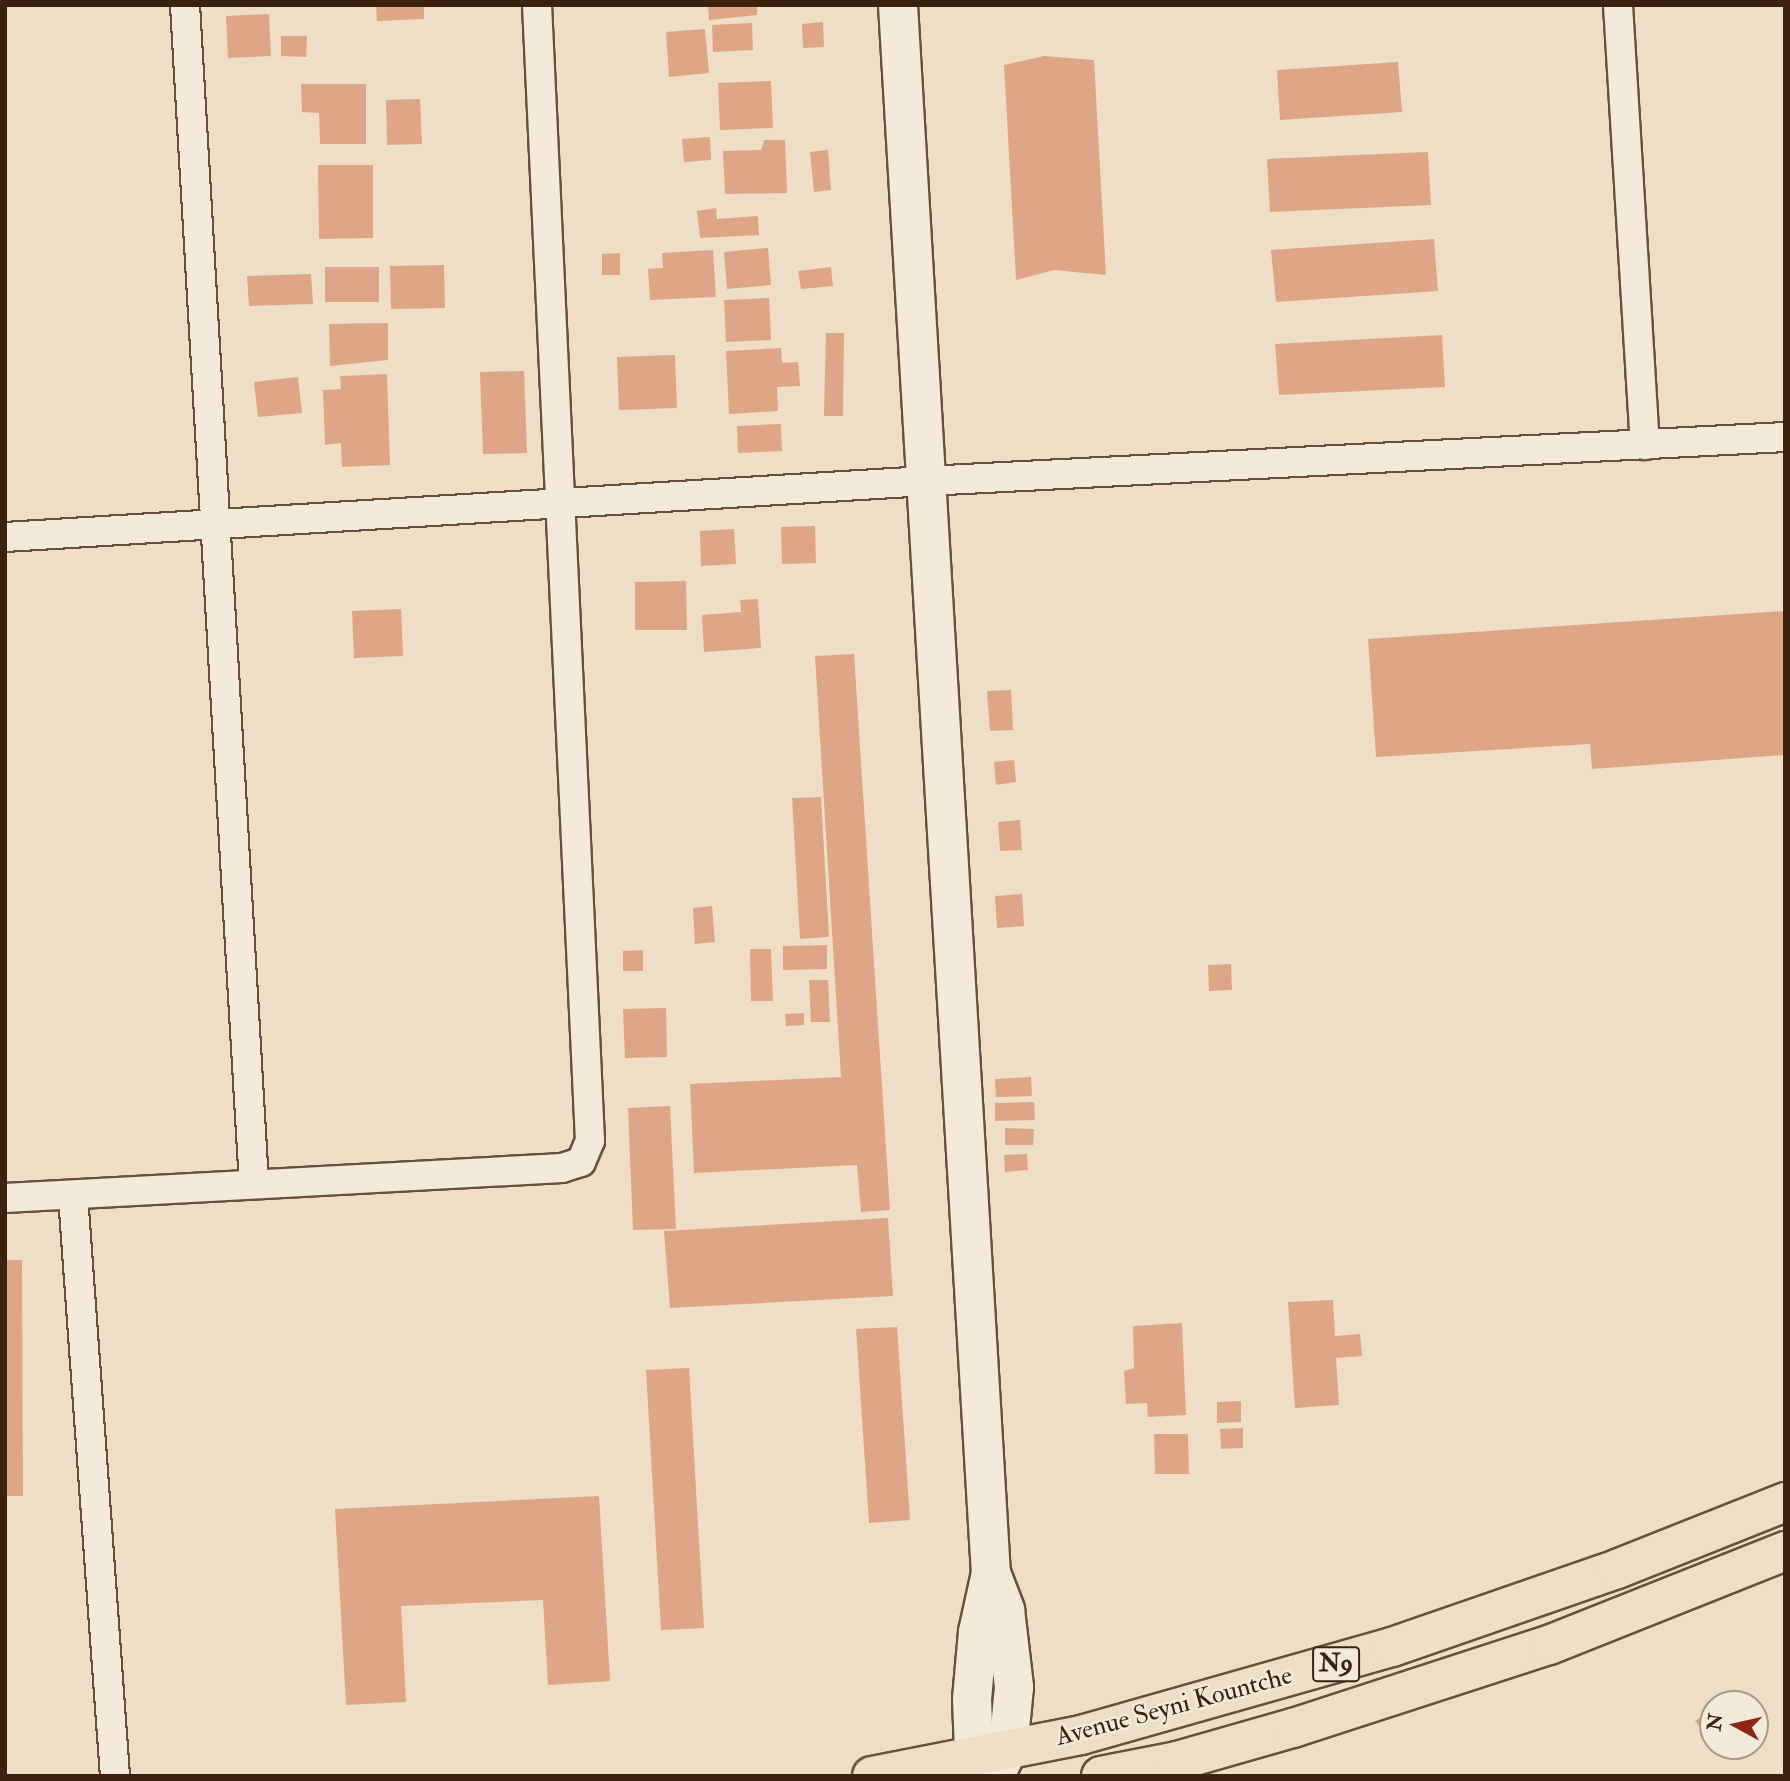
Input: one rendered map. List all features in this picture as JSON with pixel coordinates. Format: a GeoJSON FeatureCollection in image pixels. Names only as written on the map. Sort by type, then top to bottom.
{"type":"FeatureCollection","features":[{"type":"Feature","properties":{"kind":"highway","name":"Avenue Seyni Kountche"},"geometry":{"type":"LineString","coordinates":[[872,1776],[987,1765],[1106,1728],[1392,1647],[1604,1574],[1785,1502]]}},
{"type":"Feature","properties":{"kind":"highway","name":"Avenue Seyni Kountche"},"geometry":{"type":"LineString","coordinates":[[1101,1776],[1177,1761],[1293,1728],[1549,1646],[1785,1551]]}},
{"type":"Feature","properties":{"kind":"street"},"geometry":{"type":"LineString","coordinates":[[185,5],[254,1184]]}},
{"type":"Feature","properties":{"kind":"street"},"geometry":{"type":"LineString","coordinates":[[5,1198],[562,1168],[581,1162],[590,1141],[563,503],[537,5]]}},
{"type":"Feature","properties":{"kind":"street"},"geometry":{"type":"LineString","coordinates":[[898,5],[991,1573],[1005,1610],[1012,1649],[1014,1687],[987,1765]]}},
{"type":"Feature","properties":{"kind":"street"},"geometry":{"type":"LineString","coordinates":[[1618,5],[1645,445]]}},
{"type":"Feature","properties":{"kind":"street"},"geometry":{"type":"LineString","coordinates":[[5,537],[926,481],[1785,437]]}},
{"type":"Feature","properties":{"kind":"street"},"geometry":{"type":"LineString","coordinates":[[73,1196],[115,1776]]}},
{"type":"Feature","properties":{"kind":"building"},"geometry":{"type":"Polygon","coordinates":[[[376,5],[424,5],[424,19],[377,21],[376,5]]]}},
{"type":"Feature","properties":{"kind":"building"},"geometry":{"type":"Polygon","coordinates":[[[708,5],[757,5],[757,15],[709,20],[708,5]]]}},
{"type":"Feature","properties":{"kind":"building"},"geometry":{"type":"Polygon","coordinates":[[[269,14],[271,56],[228,58],[226,16],[269,14]]]}},
{"type":"Feature","properties":{"kind":"building"},"geometry":{"type":"Polygon","coordinates":[[[823,22],[824,47],[803,48],[802,24],[823,22]]]}},
{"type":"Feature","properties":{"kind":"building"},"geometry":{"type":"Polygon","coordinates":[[[752,23],[753,50],[713,52],[712,25],[752,23]]]}},
{"type":"Feature","properties":{"kind":"building"},"geometry":{"type":"Polygon","coordinates":[[[705,29],[709,73],[669,77],[666,32],[705,29]]]}},
{"type":"Feature","properties":{"kind":"building"},"geometry":{"type":"Polygon","coordinates":[[[281,36],[307,36],[306,57],[281,56],[281,36]]]}},
{"type":"Feature","properties":{"kind":"building"},"geometry":{"type":"Polygon","coordinates":[[[1044,56],[1094,60],[1106,275],[1054,270],[1016,280],[1004,65],[1044,56]]]}},
{"type":"Feature","properties":{"kind":"building"},"geometry":{"type":"Polygon","coordinates":[[[1398,62],[1402,112],[1280,120],[1277,70],[1398,62]]]}},
{"type":"Feature","properties":{"kind":"building"},"geometry":{"type":"Polygon","coordinates":[[[771,81],[773,128],[720,130],[718,83],[771,81]]]}},
{"type":"Feature","properties":{"kind":"building"},"geometry":{"type":"Polygon","coordinates":[[[301,84],[366,84],[366,144],[320,144],[319,113],[302,112],[301,84]]]}},
{"type":"Feature","properties":{"kind":"building"},"geometry":{"type":"Polygon","coordinates":[[[420,99],[422,144],[387,145],[386,100],[420,99]]]}},
{"type":"Feature","properties":{"kind":"building"},"geometry":{"type":"Polygon","coordinates":[[[710,137],[711,160],[684,162],[682,139],[710,137]]]}},
{"type":"Feature","properties":{"kind":"building"},"geometry":{"type":"Polygon","coordinates":[[[764,140],[785,140],[787,193],[725,194],[723,151],[761,150],[764,140]]]}},
{"type":"Feature","properties":{"kind":"building"},"geometry":{"type":"Polygon","coordinates":[[[828,150],[831,190],[814,192],[810,152],[828,150]]]}},
{"type":"Feature","properties":{"kind":"building"},"geometry":{"type":"Polygon","coordinates":[[[1428,152],[1431,205],[1270,212],[1267,159],[1428,152]]]}},
{"type":"Feature","properties":{"kind":"building"},"geometry":{"type":"Polygon","coordinates":[[[318,165],[373,165],[373,238],[319,239],[318,165]]]}},
{"type":"Feature","properties":{"kind":"building"},"geometry":{"type":"Polygon","coordinates":[[[716,208],[717,219],[758,216],[759,235],[700,238],[697,211],[716,208]]]}},
{"type":"Feature","properties":{"kind":"building"},"geometry":{"type":"Polygon","coordinates":[[[1434,239],[1438,291],[1276,302],[1271,250],[1434,239]]]}},
{"type":"Feature","properties":{"kind":"building"},"geometry":{"type":"Polygon","coordinates":[[[768,248],[771,285],[727,289],[724,252],[768,248]]]}},
{"type":"Feature","properties":{"kind":"building"},"geometry":{"type":"Polygon","coordinates":[[[713,250],[716,297],[650,300],[648,269],[663,268],[662,253],[713,250]]]}},
{"type":"Feature","properties":{"kind":"building"},"geometry":{"type":"Polygon","coordinates":[[[620,253],[620,275],[602,275],[602,254],[620,253]]]}},
{"type":"Feature","properties":{"kind":"building"},"geometry":{"type":"Polygon","coordinates":[[[444,265],[445,308],[391,309],[390,266],[444,265]]]}},
{"type":"Feature","properties":{"kind":"building"},"geometry":{"type":"Polygon","coordinates":[[[325,267],[379,267],[379,302],[325,302],[325,267]]]}},
{"type":"Feature","properties":{"kind":"building"},"geometry":{"type":"Polygon","coordinates":[[[831,267],[833,286],[801,289],[798,271],[831,267]]]}},
{"type":"Feature","properties":{"kind":"building"},"geometry":{"type":"Polygon","coordinates":[[[311,274],[313,304],[249,306],[247,276],[311,274]]]}},
{"type":"Feature","properties":{"kind":"building"},"geometry":{"type":"Polygon","coordinates":[[[769,298],[771,340],[726,342],[724,300],[769,298]]]}},
{"type":"Feature","properties":{"kind":"building"},"geometry":{"type":"Polygon","coordinates":[[[388,323],[388,360],[330,366],[329,324],[388,323]]]}},
{"type":"Feature","properties":{"kind":"building"},"geometry":{"type":"Polygon","coordinates":[[[826,333],[844,333],[843,416],[824,416],[826,333]]]}},
{"type":"Feature","properties":{"kind":"building"},"geometry":{"type":"Polygon","coordinates":[[[1442,335],[1445,387],[1279,395],[1275,344],[1442,335]]]}},
{"type":"Feature","properties":{"kind":"building"},"geometry":{"type":"Polygon","coordinates":[[[781,348],[782,363],[798,362],[800,386],[777,387],[778,411],[729,414],[726,351],[781,348]]]}},
{"type":"Feature","properties":{"kind":"building"},"geometry":{"type":"Polygon","coordinates":[[[675,355],[677,408],[619,410],[617,357],[675,355]]]}},
{"type":"Feature","properties":{"kind":"building"},"geometry":{"type":"Polygon","coordinates":[[[524,371],[527,453],[483,454],[480,372],[524,371]]]}},
{"type":"Feature","properties":{"kind":"building"},"geometry":{"type":"Polygon","coordinates":[[[387,374],[390,465],[342,467],[341,443],[325,445],[323,390],[341,389],[340,376],[387,374]]]}},
{"type":"Feature","properties":{"kind":"building"},"geometry":{"type":"Polygon","coordinates":[[[298,377],[302,413],[258,417],[254,382],[298,377]]]}},
{"type":"Feature","properties":{"kind":"building"},"geometry":{"type":"Polygon","coordinates":[[[781,424],[782,451],[738,453],[737,426],[781,424]]]}},
{"type":"Feature","properties":{"kind":"building"},"geometry":{"type":"Polygon","coordinates":[[[815,526],[816,563],[782,564],[781,527],[815,526]]]}},
{"type":"Feature","properties":{"kind":"building"},"geometry":{"type":"Polygon","coordinates":[[[734,529],[736,564],[701,566],[700,531],[734,529]]]}},
{"type":"Feature","properties":{"kind":"building"},"geometry":{"type":"Polygon","coordinates":[[[686,581],[687,630],[635,630],[635,582],[686,581]]]}},
{"type":"Feature","properties":{"kind":"building"},"geometry":{"type":"Polygon","coordinates":[[[758,599],[761,648],[704,652],[702,615],[741,612],[740,600],[758,599]]]}},
{"type":"Feature","properties":{"kind":"building"},"geometry":{"type":"Polygon","coordinates":[[[401,609],[403,656],[354,658],[352,611],[401,609]]]}},
{"type":"Feature","properties":{"kind":"building"},"geometry":{"type":"Polygon","coordinates":[[[1785,611],[1785,755],[1592,769],[1590,744],[1376,757],[1368,639],[1785,611]]]}},
{"type":"Feature","properties":{"kind":"building"},"geometry":{"type":"Polygon","coordinates":[[[854,654],[890,1210],[861,1212],[857,1165],[694,1173],[690,1084],[841,1077],[815,656],[854,654]]]}},
{"type":"Feature","properties":{"kind":"building"},"geometry":{"type":"Polygon","coordinates":[[[1011,690],[1013,730],[990,731],[987,691],[1011,690]]]}},
{"type":"Feature","properties":{"kind":"building"},"geometry":{"type":"Polygon","coordinates":[[[1014,760],[1016,782],[996,785],[994,762],[1014,760]]]}},
{"type":"Feature","properties":{"kind":"building"},"geometry":{"type":"Polygon","coordinates":[[[821,797],[829,937],[800,939],[792,798],[821,797]]]}},
{"type":"Feature","properties":{"kind":"building"},"geometry":{"type":"Polygon","coordinates":[[[1020,820],[1022,850],[1000,851],[998,822],[1020,820]]]}},
{"type":"Feature","properties":{"kind":"building"},"geometry":{"type":"Polygon","coordinates":[[[1022,894],[1024,926],[997,928],[995,896],[1022,894]]]}},
{"type":"Feature","properties":{"kind":"building"},"geometry":{"type":"Polygon","coordinates":[[[712,906],[715,942],[695,944],[693,908],[712,906]]]}},
{"type":"Feature","properties":{"kind":"building"},"geometry":{"type":"Polygon","coordinates":[[[827,945],[827,969],[783,970],[783,946],[827,945]]]}},
{"type":"Feature","properties":{"kind":"building"},"geometry":{"type":"Polygon","coordinates":[[[750,949],[771,949],[773,1001],[751,1001],[750,949]]]}},
{"type":"Feature","properties":{"kind":"building"},"geometry":{"type":"Polygon","coordinates":[[[643,950],[643,971],[623,971],[623,951],[643,950]]]}},
{"type":"Feature","properties":{"kind":"building"},"geometry":{"type":"Polygon","coordinates":[[[1231,964],[1232,990],[1209,991],[1208,965],[1231,964]]]}},
{"type":"Feature","properties":{"kind":"building"},"geometry":{"type":"Polygon","coordinates":[[[809,980],[828,980],[830,1022],[811,1022],[809,980]]]}},
{"type":"Feature","properties":{"kind":"building"},"geometry":{"type":"Polygon","coordinates":[[[666,1008],[667,1057],[625,1058],[623,1009],[666,1008]]]}},
{"type":"Feature","properties":{"kind":"building"},"geometry":{"type":"Polygon","coordinates":[[[804,1013],[804,1025],[786,1026],[785,1014],[804,1013]]]}},
{"type":"Feature","properties":{"kind":"building"},"geometry":{"type":"Polygon","coordinates":[[[1031,1077],[1032,1096],[996,1097],[995,1079],[1031,1077]]]}},
{"type":"Feature","properties":{"kind":"building"},"geometry":{"type":"Polygon","coordinates":[[[1034,1102],[1035,1120],[995,1121],[995,1103],[1034,1102]]]}},
{"type":"Feature","properties":{"kind":"building"},"geometry":{"type":"Polygon","coordinates":[[[670,1106],[676,1229],[633,1230],[628,1108],[670,1106]]]}},
{"type":"Feature","properties":{"kind":"building"},"geometry":{"type":"Polygon","coordinates":[[[1005,1128],[1034,1129],[1033,1145],[1005,1145],[1005,1128]]]}},
{"type":"Feature","properties":{"kind":"building"},"geometry":{"type":"Polygon","coordinates":[[[1027,1154],[1028,1170],[1005,1172],[1004,1155],[1027,1154]]]}},
{"type":"Feature","properties":{"kind":"building"},"geometry":{"type":"Polygon","coordinates":[[[888,1218],[893,1296],[670,1308],[664,1231],[888,1218]]]}},
{"type":"Feature","properties":{"kind":"building"},"geometry":{"type":"Polygon","coordinates":[[[5,1260],[22,1260],[23,1496],[5,1496],[5,1260]]]}},
{"type":"Feature","properties":{"kind":"building"},"geometry":{"type":"Polygon","coordinates":[[[1333,1300],[1335,1336],[1360,1334],[1362,1356],[1336,1358],[1339,1405],[1295,1408],[1288,1302],[1333,1300]]]}},
{"type":"Feature","properties":{"kind":"building"},"geometry":{"type":"Polygon","coordinates":[[[1182,1323],[1186,1415],[1148,1417],[1147,1403],[1126,1404],[1124,1371],[1134,1368],[1133,1326],[1182,1323]]]}},
{"type":"Feature","properties":{"kind":"building"},"geometry":{"type":"Polygon","coordinates":[[[897,1327],[910,1520],[869,1523],[856,1329],[897,1327]]]}},
{"type":"Feature","properties":{"kind":"building"},"geometry":{"type":"Polygon","coordinates":[[[689,1368],[704,1628],[661,1630],[646,1370],[689,1368]]]}},
{"type":"Feature","properties":{"kind":"building"},"geometry":{"type":"Polygon","coordinates":[[[1241,1401],[1241,1422],[1217,1423],[1217,1402],[1241,1401]]]}},
{"type":"Feature","properties":{"kind":"building"},"geometry":{"type":"Polygon","coordinates":[[[1243,1428],[1243,1448],[1221,1449],[1220,1429],[1243,1428]]]}},
{"type":"Feature","properties":{"kind":"building"},"geometry":{"type":"Polygon","coordinates":[[[1154,1434],[1188,1434],[1189,1474],[1155,1474],[1154,1434]]]}},
{"type":"Feature","properties":{"kind":"building"},"geometry":{"type":"Polygon","coordinates":[[[599,1496],[610,1681],[548,1685],[543,1600],[401,1606],[406,1702],[346,1705],[335,1509],[599,1496]]]}}]}
